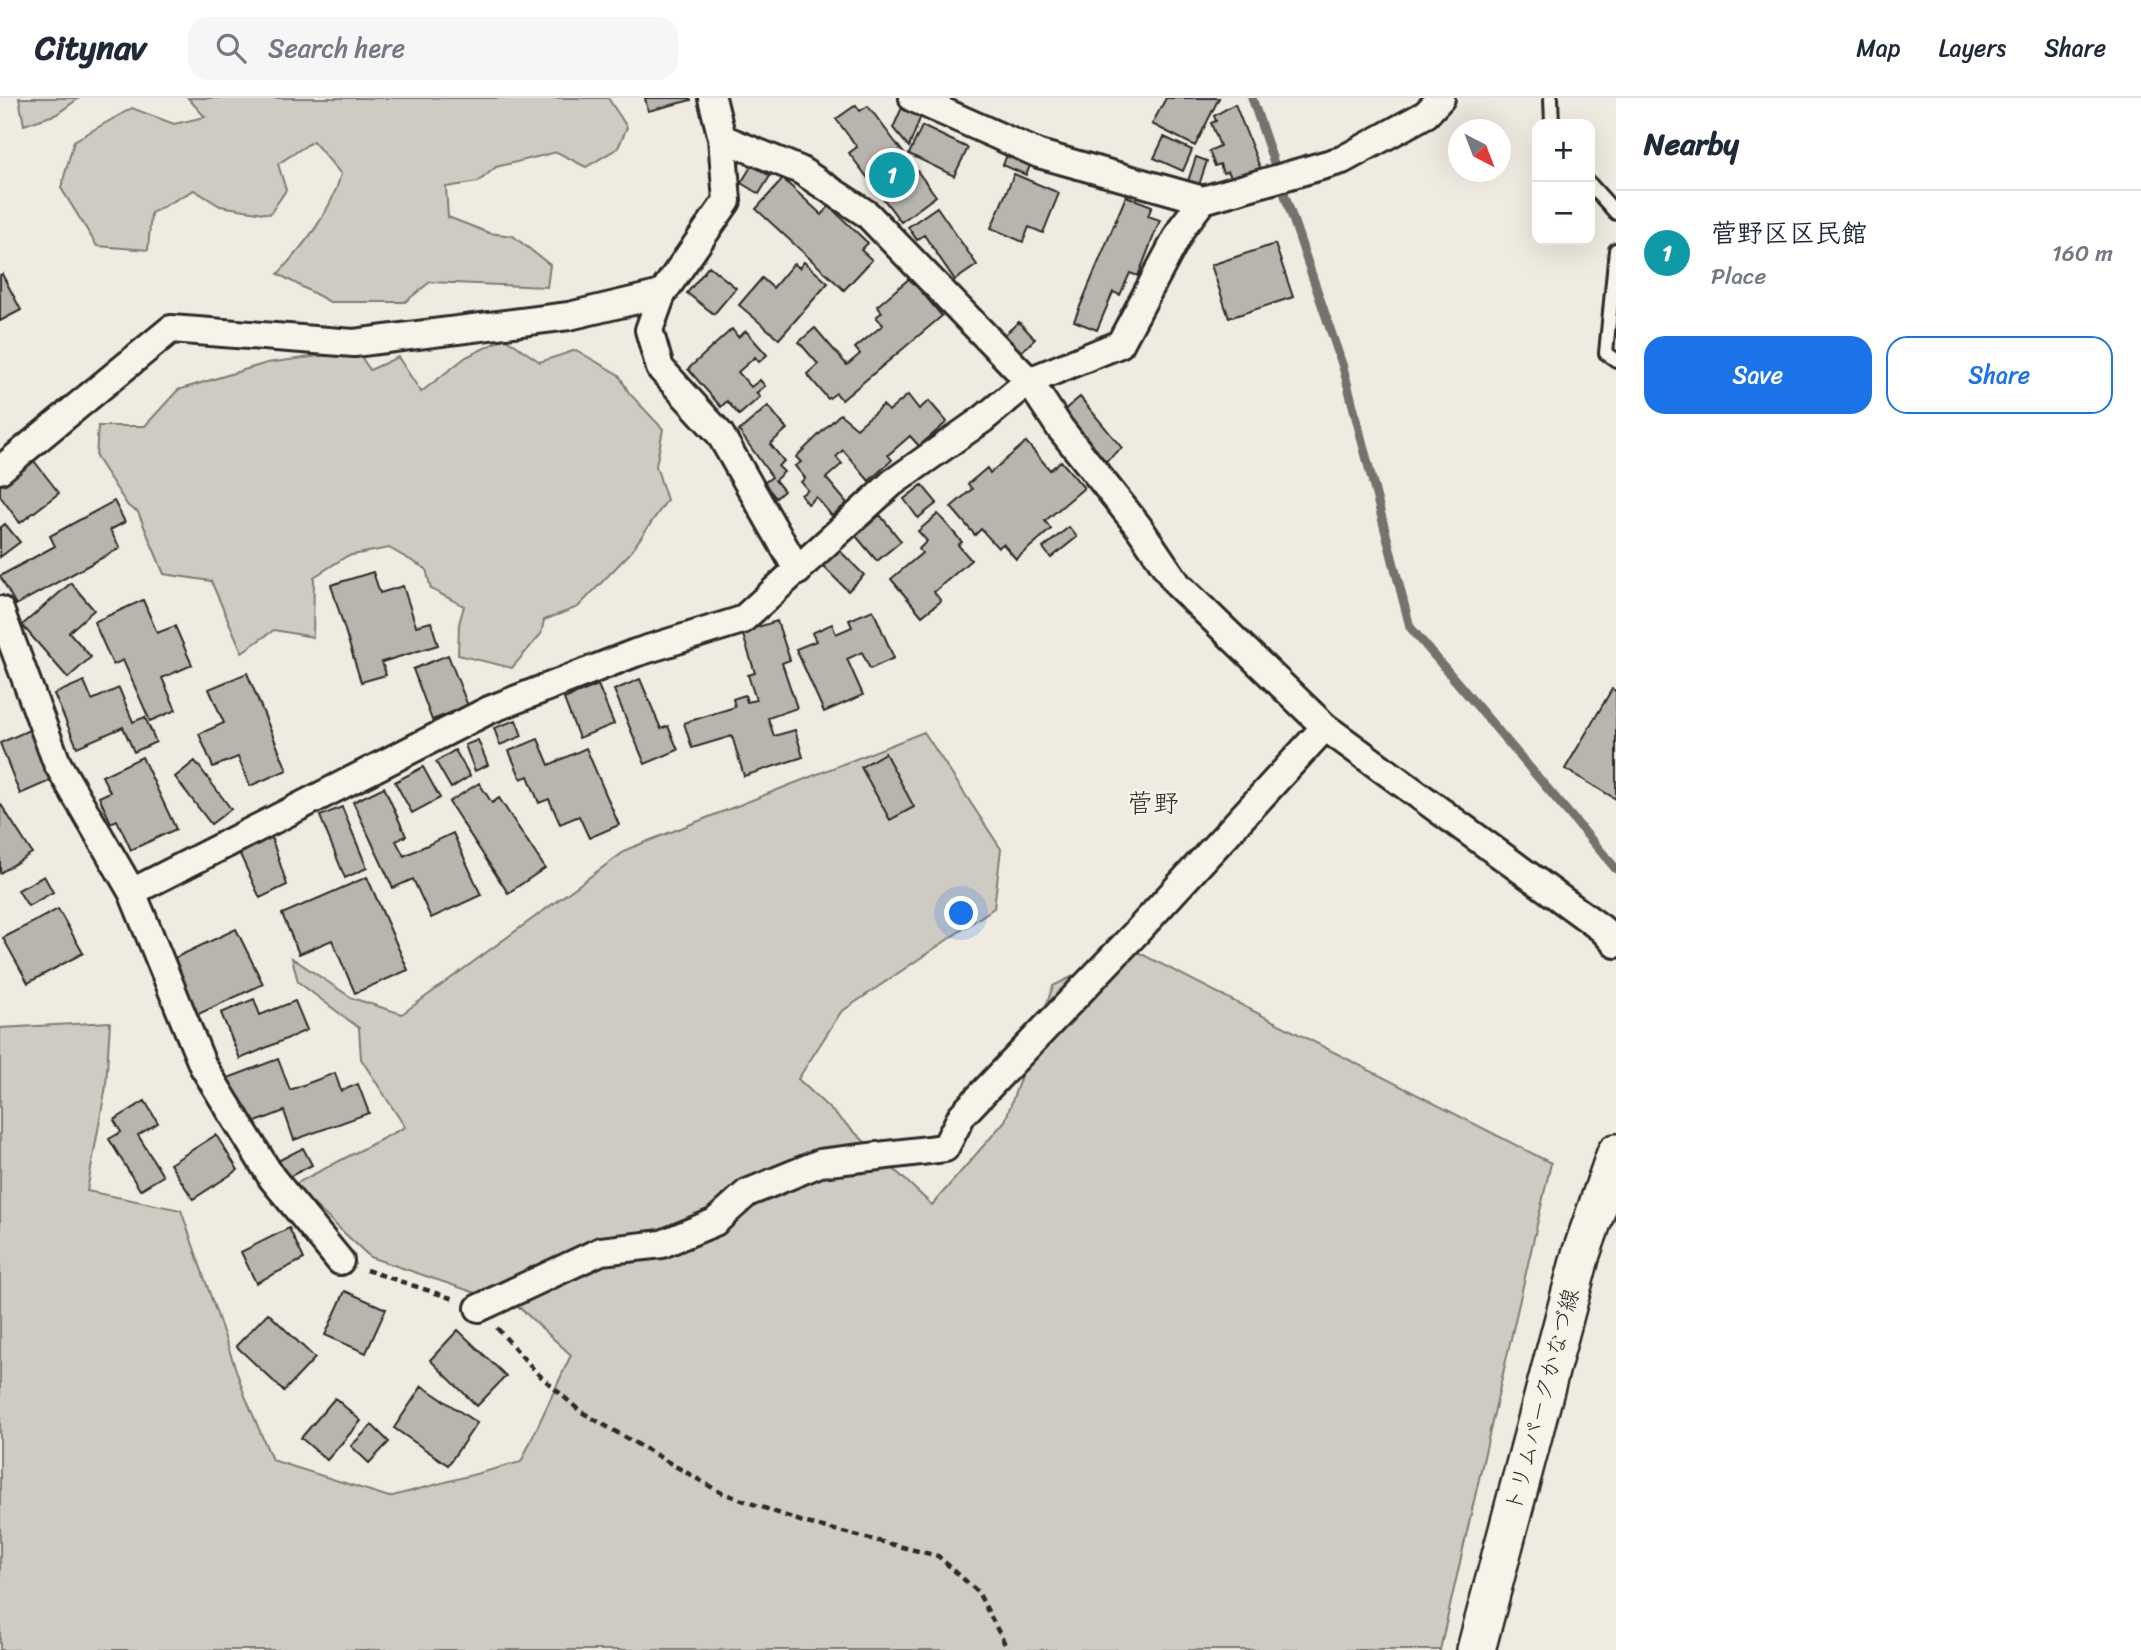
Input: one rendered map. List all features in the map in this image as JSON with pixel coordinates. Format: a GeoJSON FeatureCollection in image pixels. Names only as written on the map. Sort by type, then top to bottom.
{"type":"FeatureCollection","features":[{"type":"Feature","properties":{"kind":"main road","name":"トリムパークかなづ線"},"geometry":{"type":"LineString","coordinates":[[1476,1650],[1581,1254],[1616,1153]]}},
{"type":"Feature","properties":{"kind":"street"},"geometry":{"type":"LineString","coordinates":[[712,98],[722,138],[727,201],[662,294],[649,330],[660,368],[720,434],[798,571]]}},
{"type":"Feature","properties":{"kind":"street"},"geometry":{"type":"LineString","coordinates":[[913,98],[1039,154],[1203,200],[1342,160],[1426,114],[1441,98]]}},
{"type":"Feature","properties":{"kind":"street"},"geometry":{"type":"LineString","coordinates":[[722,138],[800,170],[867,214],[1029,382],[1060,428],[1138,526],[1178,584],[1325,727],[1602,929],[1616,944]]}},
{"type":"Feature","properties":{"kind":"street"},"geometry":{"type":"LineString","coordinates":[[132,892],[489,710],[635,653],[741,620],[892,483],[984,419],[1029,382],[1120,344],[1183,226],[1203,200]]}},
{"type":"Feature","properties":{"kind":"street"},"geometry":{"type":"LineString","coordinates":[[0,470],[171,329],[354,343],[569,316],[662,294]]}},
{"type":"Feature","properties":{"kind":"street"},"geometry":{"type":"LineString","coordinates":[[0,610],[57,763],[132,892],[203,1066],[272,1178],[341,1261]]}},
{"type":"Feature","properties":{"kind":"street"},"geometry":{"type":"LineString","coordinates":[[480,1308],[601,1251],[662,1244],[715,1222],[747,1193],[820,1163],[945,1148],[962,1115],[1133,936],[1325,727]]}},
{"type":"Feature","properties":{"kind":"lane"},"geometry":{"type":"LineString","coordinates":[[1551,98],[1552,119]]}},
{"type":"Feature","properties":{"kind":"lane"},"geometry":{"type":"LineString","coordinates":[[1595,190],[1616,214]]}},
{"type":"Feature","properties":{"kind":"lane"},"geometry":{"type":"LineString","coordinates":[[1616,250],[1606,353],[1616,360]]}},
{"type":"Feature","properties":{"kind":"path"},"geometry":{"type":"LineString","coordinates":[[341,1261],[480,1308],[537,1373],[580,1411],[720,1492],[803,1522],[938,1556],[978,1592],[1008,1650]]}},
{"type":"Feature","properties":{"kind":"shaded area"},"geometry":{"type":"Polygon","coordinates":[[[19,98],[79,98],[57,114],[24,125],[19,98]]]}},
{"type":"Feature","properties":{"kind":"shaded area"},"geometry":{"type":"Polygon","coordinates":[[[188,98],[608,98],[627,127],[618,148],[586,167],[557,152],[496,167],[478,182],[446,187],[448,217],[489,233],[513,236],[550,265],[547,287],[430,282],[405,302],[330,302],[278,274],[307,240],[323,215],[341,174],[313,141],[278,164],[286,190],[270,214],[220,206],[194,190],[151,213],[148,250],[97,246],[61,188],[74,141],[132,108],[174,124],[205,117],[188,98]]]}},
{"type":"Feature","properties":{"kind":"shaded area"},"geometry":{"type":"Polygon","coordinates":[[[505,338],[540,362],[576,350],[619,375],[629,393],[663,429],[656,466],[667,500],[630,553],[578,607],[544,620],[541,634],[512,668],[458,655],[459,624],[464,606],[431,589],[426,569],[389,548],[347,556],[314,577],[313,637],[274,630],[242,652],[211,581],[164,574],[138,512],[128,506],[96,457],[98,426],[145,426],[178,390],[267,363],[326,355],[360,355],[370,370],[398,357],[421,392],[466,357],[505,338]]]}},
{"type":"Feature","properties":{"kind":"shaded area"},"geometry":{"type":"Polygon","coordinates":[[[924,732],[1001,849],[994,908],[841,1012],[798,1079],[932,1205],[1005,1121],[1053,986],[1130,948],[1551,1163],[1440,1650],[0,1650],[0,1028],[110,1022],[106,1086],[87,1191],[181,1210],[245,1396],[272,1460],[389,1497],[521,1462],[571,1355],[520,1308],[370,1257],[293,1185],[405,1127],[361,1059],[359,1028],[298,982],[292,958],[352,998],[402,1014],[628,849],[924,732]]]}},
{"type":"Feature","properties":{"kind":"building"},"geometry":{"type":"Polygon","coordinates":[[[645,98],[690,98],[691,100],[648,111],[645,98]]]}},
{"type":"Feature","properties":{"kind":"building"},"geometry":{"type":"Polygon","coordinates":[[[1166,98],[1219,98],[1195,146],[1152,124],[1166,98]]]}},
{"type":"Feature","properties":{"kind":"building"},"geometry":{"type":"Polygon","coordinates":[[[1235,104],[1261,170],[1241,179],[1238,174],[1231,177],[1228,171],[1223,173],[1220,164],[1215,166],[1209,151],[1220,146],[1211,123],[1216,121],[1214,116],[1235,104]]]}},
{"type":"Feature","properties":{"kind":"building"},"geometry":{"type":"Polygon","coordinates":[[[856,105],[860,111],[868,106],[936,196],[901,222],[849,153],[857,147],[836,119],[856,105]]]}},
{"type":"Feature","properties":{"kind":"building"},"geometry":{"type":"Polygon","coordinates":[[[903,105],[922,113],[909,147],[893,128],[903,105]]]}},
{"type":"Feature","properties":{"kind":"building"},"geometry":{"type":"Polygon","coordinates":[[[922,126],[968,148],[954,176],[909,154],[922,126]]]}},
{"type":"Feature","properties":{"kind":"building"},"geometry":{"type":"Polygon","coordinates":[[[1164,137],[1192,150],[1183,171],[1154,158],[1164,137]]]}},
{"type":"Feature","properties":{"kind":"building"},"geometry":{"type":"Polygon","coordinates":[[[1010,147],[1034,157],[1026,175],[1003,165],[1010,147]]]}},
{"type":"Feature","properties":{"kind":"building"},"geometry":{"type":"Polygon","coordinates":[[[1196,157],[1207,161],[1199,185],[1188,181],[1196,157]]]}},
{"type":"Feature","properties":{"kind":"building"},"geometry":{"type":"Polygon","coordinates":[[[752,165],[770,176],[759,194],[741,183],[752,165]]]}},
{"type":"Feature","properties":{"kind":"building"},"geometry":{"type":"Polygon","coordinates":[[[1014,174],[1059,193],[1043,233],[1029,227],[1023,242],[991,228],[1014,174]]]}},
{"type":"Feature","properties":{"kind":"building"},"geometry":{"type":"Polygon","coordinates":[[[783,179],[822,215],[829,206],[868,243],[861,250],[872,260],[844,290],[756,209],[783,179]]]}},
{"type":"Feature","properties":{"kind":"building"},"geometry":{"type":"Polygon","coordinates":[[[1126,196],[1152,206],[1148,216],[1160,220],[1138,276],[1130,273],[1120,295],[1113,292],[1097,330],[1074,321],[1126,196]]]}},
{"type":"Feature","properties":{"kind":"building"},"geometry":{"type":"Polygon","coordinates":[[[937,207],[977,265],[955,280],[924,235],[917,240],[908,227],[937,207]]]}},
{"type":"Feature","properties":{"kind":"building"},"geometry":{"type":"Polygon","coordinates":[[[1275,244],[1293,297],[1229,318],[1211,265],[1275,244]]]}},
{"type":"Feature","properties":{"kind":"building"},"geometry":{"type":"Polygon","coordinates":[[[804,262],[828,283],[779,339],[739,305],[762,278],[773,288],[794,263],[799,268],[804,262]]]}},
{"type":"Feature","properties":{"kind":"building"},"geometry":{"type":"Polygon","coordinates":[[[709,266],[736,288],[714,314],[687,293],[709,266]]]}},
{"type":"Feature","properties":{"kind":"building"},"geometry":{"type":"Polygon","coordinates":[[[2,274],[21,310],[0,321],[0,275],[2,274]]]}},
{"type":"Feature","properties":{"kind":"building"},"geometry":{"type":"Polygon","coordinates":[[[910,278],[942,316],[842,400],[836,393],[828,399],[807,374],[818,364],[799,342],[815,328],[847,365],[860,354],[855,348],[883,325],[876,317],[882,312],[877,306],[910,278]]]}},
{"type":"Feature","properties":{"kind":"building"},"geometry":{"type":"Polygon","coordinates":[[[1019,322],[1035,339],[1020,353],[1004,335],[1019,322]]]}},
{"type":"Feature","properties":{"kind":"building"},"geometry":{"type":"Polygon","coordinates":[[[732,329],[738,337],[746,331],[767,355],[759,362],[755,357],[738,372],[751,387],[760,380],[765,386],[756,393],[760,397],[739,415],[727,401],[721,407],[688,369],[732,329]]]}},
{"type":"Feature","properties":{"kind":"building"},"geometry":{"type":"Polygon","coordinates":[[[908,395],[919,409],[929,401],[947,422],[919,446],[910,436],[888,455],[892,460],[869,481],[843,450],[836,457],[842,464],[826,478],[847,503],[832,516],[816,497],[808,504],[801,495],[808,490],[801,482],[805,478],[795,466],[801,462],[796,457],[840,414],[857,428],[883,405],[889,411],[908,395]]]}},
{"type":"Feature","properties":{"kind":"building"},"geometry":{"type":"Polygon","coordinates":[[[1080,397],[1122,448],[1105,462],[1063,411],[1080,397]]]}},
{"type":"Feature","properties":{"kind":"building"},"geometry":{"type":"Polygon","coordinates":[[[768,406],[787,429],[770,444],[784,461],[778,466],[784,472],[775,480],[784,491],[776,498],[764,483],[772,477],[739,431],[768,406]]]}},
{"type":"Feature","properties":{"kind":"building"},"geometry":{"type":"Polygon","coordinates":[[[1026,442],[1050,470],[1061,461],[1084,488],[1045,521],[1051,529],[1016,559],[1003,544],[998,548],[981,529],[975,535],[951,507],[972,489],[968,484],[987,468],[990,473],[1026,442]]]}},
{"type":"Feature","properties":{"kind":"building"},"geometry":{"type":"Polygon","coordinates":[[[31,457],[59,493],[20,523],[0,496],[0,481],[31,457]]]}},
{"type":"Feature","properties":{"kind":"building"},"geometry":{"type":"Polygon","coordinates":[[[922,485],[937,503],[918,518],[904,499],[922,485]]]}},
{"type":"Feature","properties":{"kind":"building"},"geometry":{"type":"Polygon","coordinates":[[[114,501],[125,522],[110,530],[120,548],[16,605],[0,576],[55,546],[50,536],[114,501]]]}},
{"type":"Feature","properties":{"kind":"building"},"geometry":{"type":"Polygon","coordinates":[[[938,514],[962,542],[958,545],[971,560],[934,592],[941,601],[922,616],[891,579],[922,553],[919,549],[927,541],[918,531],[938,514]]]}},
{"type":"Feature","properties":{"kind":"building"},"geometry":{"type":"Polygon","coordinates":[[[880,515],[901,541],[877,561],[856,536],[880,515]]]}},
{"type":"Feature","properties":{"kind":"building"},"geometry":{"type":"Polygon","coordinates":[[[5,524],[20,542],[0,557],[0,528],[5,524]]]}},
{"type":"Feature","properties":{"kind":"building"},"geometry":{"type":"Polygon","coordinates":[[[1069,527],[1077,537],[1051,558],[1043,548],[1069,527]]]}},
{"type":"Feature","properties":{"kind":"building"},"geometry":{"type":"Polygon","coordinates":[[[839,550],[864,575],[848,591],[823,566],[839,550]]]}},
{"type":"Feature","properties":{"kind":"building"},"geometry":{"type":"Polygon","coordinates":[[[373,572],[380,593],[403,586],[416,626],[431,622],[438,645],[382,662],[386,675],[361,682],[331,585],[373,572]]]}},
{"type":"Feature","properties":{"kind":"building"},"geometry":{"type":"Polygon","coordinates":[[[71,583],[94,610],[69,632],[91,657],[68,678],[22,625],[71,583]]]}},
{"type":"Feature","properties":{"kind":"building"},"geometry":{"type":"Polygon","coordinates":[[[143,600],[157,633],[175,626],[192,665],[162,678],[176,710],[150,721],[123,660],[113,665],[94,622],[143,600]]]}},
{"type":"Feature","properties":{"kind":"building"},"geometry":{"type":"Polygon","coordinates":[[[873,610],[894,658],[870,669],[862,652],[847,659],[863,695],[824,712],[796,649],[816,641],[812,633],[832,624],[836,634],[852,627],[849,620],[873,610]]]}},
{"type":"Feature","properties":{"kind":"building"},"geometry":{"type":"Polygon","coordinates":[[[777,621],[790,660],[782,663],[797,708],[768,718],[774,736],[795,730],[803,757],[744,776],[732,736],[692,748],[684,723],[735,707],[733,699],[745,695],[747,702],[756,700],[748,675],[755,673],[742,632],[777,621]]]}},
{"type":"Feature","properties":{"kind":"building"},"geometry":{"type":"Polygon","coordinates":[[[448,655],[468,706],[432,720],[413,669],[448,655]]]}},
{"type":"Feature","properties":{"kind":"building"},"geometry":{"type":"Polygon","coordinates":[[[247,673],[287,770],[250,786],[238,757],[213,767],[199,734],[224,723],[209,689],[247,673]]]}},
{"type":"Feature","properties":{"kind":"building"},"geometry":{"type":"Polygon","coordinates":[[[640,679],[661,729],[668,726],[678,750],[645,764],[614,690],[640,679]]]}},
{"type":"Feature","properties":{"kind":"building"},"geometry":{"type":"Polygon","coordinates":[[[84,681],[92,700],[119,688],[133,722],[145,717],[156,742],[134,752],[123,727],[77,747],[54,694],[84,681]]]}},
{"type":"Feature","properties":{"kind":"building"},"geometry":{"type":"Polygon","coordinates":[[[598,685],[614,724],[579,738],[564,699],[598,685]]]}},
{"type":"Feature","properties":{"kind":"building"},"geometry":{"type":"Polygon","coordinates":[[[1612,689],[1616,691],[1616,799],[1565,769],[1612,689]]]}},
{"type":"Feature","properties":{"kind":"building"},"geometry":{"type":"Polygon","coordinates":[[[516,720],[522,736],[500,745],[494,728],[516,720]]]}},
{"type":"Feature","properties":{"kind":"building"},"geometry":{"type":"Polygon","coordinates":[[[29,730],[52,780],[20,794],[0,743],[29,730]]]}},
{"type":"Feature","properties":{"kind":"building"},"geometry":{"type":"Polygon","coordinates":[[[538,739],[549,765],[586,748],[619,825],[589,838],[579,816],[560,824],[549,799],[539,803],[528,776],[521,779],[509,751],[538,739]]]}},
{"type":"Feature","properties":{"kind":"building"},"geometry":{"type":"Polygon","coordinates":[[[478,740],[488,765],[475,771],[465,745],[478,740]]]}},
{"type":"Feature","properties":{"kind":"building"},"geometry":{"type":"Polygon","coordinates":[[[455,750],[470,776],[451,788],[436,762],[455,750]]]}},
{"type":"Feature","properties":{"kind":"building"},"geometry":{"type":"Polygon","coordinates":[[[885,753],[914,807],[890,820],[861,767],[885,753]]]}},
{"type":"Feature","properties":{"kind":"building"},"geometry":{"type":"Polygon","coordinates":[[[142,757],[176,829],[131,850],[117,820],[111,823],[99,797],[110,792],[102,776],[142,757]]]}},
{"type":"Feature","properties":{"kind":"building"},"geometry":{"type":"Polygon","coordinates":[[[195,761],[231,809],[211,824],[175,777],[195,761]]]}},
{"type":"Feature","properties":{"kind":"building"},"geometry":{"type":"Polygon","coordinates":[[[423,767],[440,798],[412,813],[395,782],[423,767]]]}},
{"type":"Feature","properties":{"kind":"building"},"geometry":{"type":"Polygon","coordinates":[[[479,783],[492,803],[499,798],[545,868],[508,893],[449,802],[479,783]]]}},
{"type":"Feature","properties":{"kind":"building"},"geometry":{"type":"Polygon","coordinates":[[[384,787],[406,836],[396,841],[404,856],[453,833],[481,895],[431,918],[413,879],[393,888],[353,802],[384,787]]]}},
{"type":"Feature","properties":{"kind":"building"},"geometry":{"type":"Polygon","coordinates":[[[0,803],[32,853],[0,873],[0,803]]]}},
{"type":"Feature","properties":{"kind":"building"},"geometry":{"type":"Polygon","coordinates":[[[342,807],[367,868],[345,878],[320,816],[342,807]]]}},
{"type":"Feature","properties":{"kind":"building"},"geometry":{"type":"Polygon","coordinates":[[[271,836],[287,885],[260,898],[238,850],[271,836]]]}},
{"type":"Feature","properties":{"kind":"building"},"geometry":{"type":"Polygon","coordinates":[[[44,876],[53,892],[28,906],[18,890],[44,876]]]}},
{"type":"Feature","properties":{"kind":"building"},"geometry":{"type":"Polygon","coordinates":[[[367,877],[408,970],[355,993],[332,940],[299,954],[282,914],[367,877]]]}},
{"type":"Feature","properties":{"kind":"building"},"geometry":{"type":"Polygon","coordinates":[[[58,909],[83,953],[28,983],[3,938],[58,909]]]}},
{"type":"Feature","properties":{"kind":"building"},"geometry":{"type":"Polygon","coordinates":[[[236,929],[263,984],[190,1018],[164,963],[236,929]]]}},
{"type":"Feature","properties":{"kind":"building"},"geometry":{"type":"Polygon","coordinates":[[[254,999],[260,1015],[295,1001],[307,1030],[240,1059],[221,1013],[254,999]]]}},
{"type":"Feature","properties":{"kind":"building"},"geometry":{"type":"Polygon","coordinates":[[[278,1059],[290,1090],[335,1073],[341,1091],[358,1084],[369,1113],[294,1140],[284,1111],[238,1129],[220,1081],[278,1059]]]}},
{"type":"Feature","properties":{"kind":"building"},"geometry":{"type":"Polygon","coordinates":[[[145,1101],[158,1123],[138,1135],[163,1176],[140,1190],[109,1139],[121,1132],[114,1120],[145,1101]]]}},
{"type":"Feature","properties":{"kind":"building"},"geometry":{"type":"Polygon","coordinates":[[[216,1135],[238,1170],[193,1199],[170,1164],[216,1135]]]}},
{"type":"Feature","properties":{"kind":"building"},"geometry":{"type":"Polygon","coordinates":[[[303,1148],[312,1165],[281,1181],[272,1164],[303,1148]]]}},
{"type":"Feature","properties":{"kind":"building"},"geometry":{"type":"Polygon","coordinates":[[[289,1228],[304,1259],[256,1283],[241,1252],[289,1228]]]}},
{"type":"Feature","properties":{"kind":"building"},"geometry":{"type":"Polygon","coordinates":[[[345,1291],[386,1309],[366,1353],[325,1335],[345,1291]]]}},
{"type":"Feature","properties":{"kind":"building"},"geometry":{"type":"Polygon","coordinates":[[[268,1313],[315,1358],[284,1391],[236,1346],[268,1313]]]}},
{"type":"Feature","properties":{"kind":"building"},"geometry":{"type":"Polygon","coordinates":[[[458,1330],[506,1376],[477,1406],[430,1360],[458,1330]]]}},
{"type":"Feature","properties":{"kind":"building"},"geometry":{"type":"Polygon","coordinates":[[[422,1386],[477,1423],[448,1465],[394,1428],[422,1386]]]}},
{"type":"Feature","properties":{"kind":"building"},"geometry":{"type":"Polygon","coordinates":[[[335,1398],[361,1421],[327,1460],[301,1438],[335,1398]]]}},
{"type":"Feature","properties":{"kind":"building"},"geometry":{"type":"Polygon","coordinates":[[[372,1425],[389,1442],[369,1463],[351,1446],[372,1425]]]}},
{"type":"Feature","properties":{"kind":"waterway"},"geometry":{"type":"LineString","coordinates":[[1252,98],[1343,367],[1410,627],[1616,869]]}},
{"type":"Feature","properties":{"kind":"place","name":"菅野区区民館"},"geometry":{"type":"Point","coordinates":[892,175]}},
{"type":"Feature","properties":{"kind":"district","name":"菅野"},"geometry":{"type":"Point","coordinates":[1153,803]}}]}
